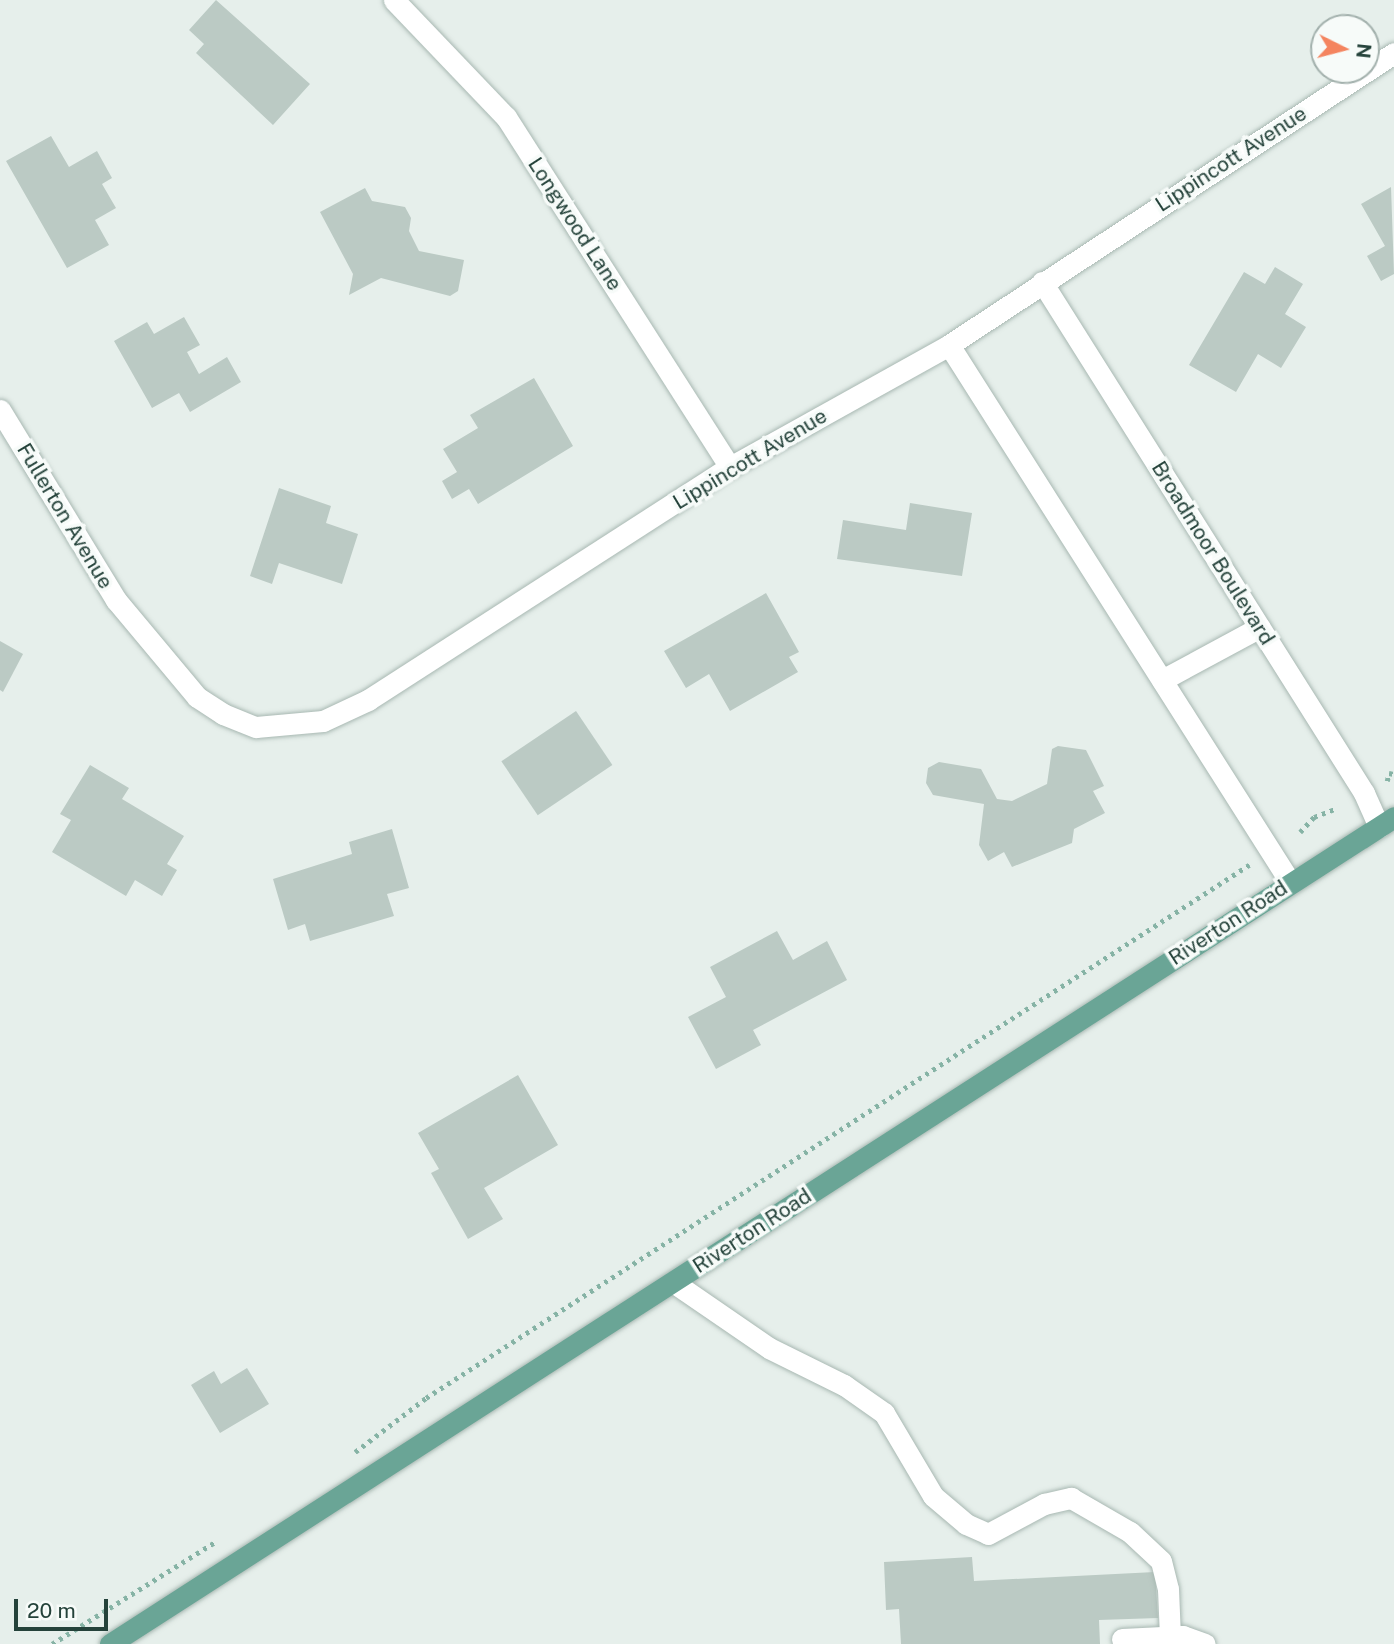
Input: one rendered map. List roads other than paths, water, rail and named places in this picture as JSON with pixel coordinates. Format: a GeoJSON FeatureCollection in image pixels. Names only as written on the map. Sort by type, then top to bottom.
{"type":"FeatureCollection","features":[{"type":"Feature","properties":{"kind":"main road","name":"Riverton Road"},"geometry":{"type":"LineString","coordinates":[[110,1644],[1387,822]]}},
{"type":"Feature","properties":{"kind":"street","name":"Longwood Lane"},"geometry":{"type":"LineString","coordinates":[[394,0],[506,117],[730,467]]}},
{"type":"Feature","properties":{"kind":"street","name":"Lippincott Avenue"},"geometry":{"type":"LineString","coordinates":[[116,600],[162,659],[197,697],[223,714],[256,727],[323,721],[368,700],[730,467],[949,345],[1394,53]]}},
{"type":"Feature","properties":{"kind":"street","name":"Broadmoor Boulevard"},"geometry":{"type":"LineString","coordinates":[[1042,282],[1364,793],[1387,822]]}},
{"type":"Feature","properties":{"kind":"street"},"geometry":{"type":"LineString","coordinates":[[949,345],[1290,882]]}},
{"type":"Feature","properties":{"kind":"street","name":"Fullerton Avenue"},"geometry":{"type":"LineString","coordinates":[[0,410],[7,436],[116,600]]}},
{"type":"Feature","properties":{"kind":"street"},"geometry":{"type":"LineString","coordinates":[[1162,680],[1260,628]]}},
{"type":"Feature","properties":{"kind":"street"},"geometry":{"type":"LineString","coordinates":[[673,1282],[769,1348],[844,1385],[884,1413],[933,1496],[966,1524],[988,1534],[1044,1504],[1071,1498],[1130,1532],[1161,1561],[1168,1589],[1170,1637]]}},
{"type":"Feature","properties":{"kind":"street"},"geometry":{"type":"LineString","coordinates":[[1122,1639],[1183,1636],[1205,1644]]}}]}
